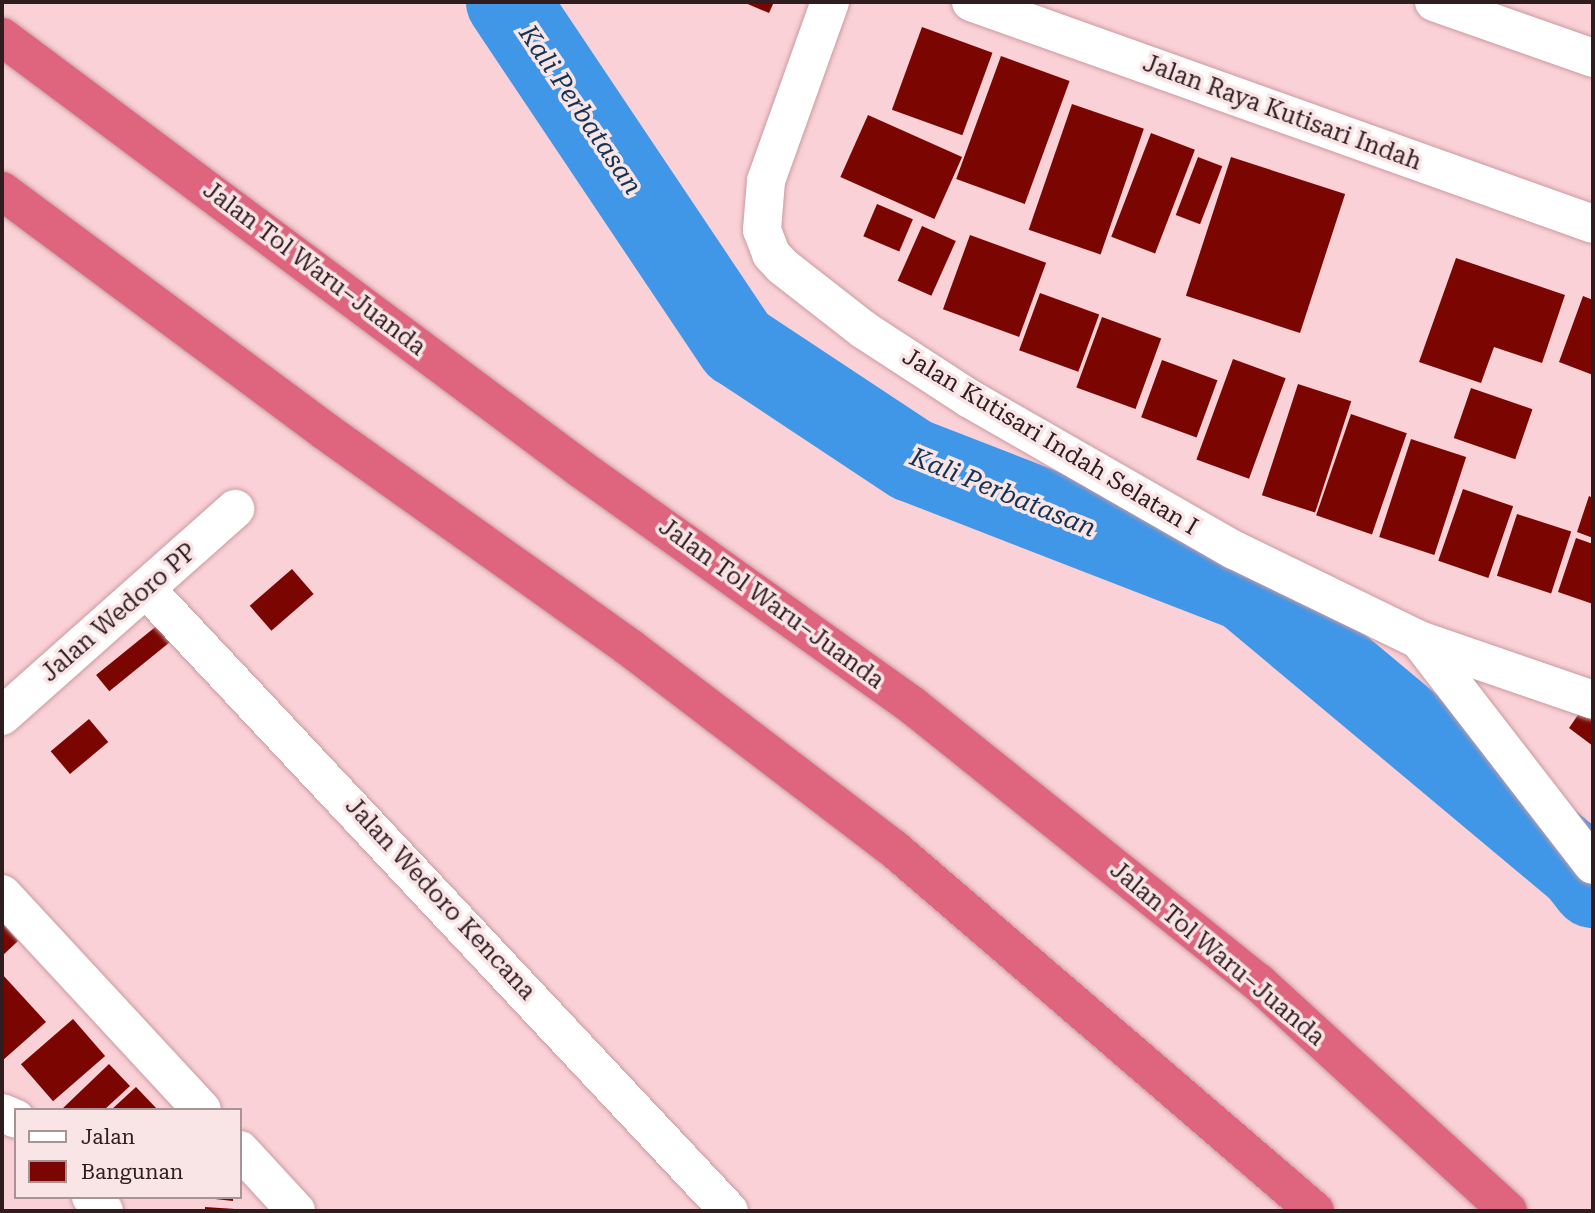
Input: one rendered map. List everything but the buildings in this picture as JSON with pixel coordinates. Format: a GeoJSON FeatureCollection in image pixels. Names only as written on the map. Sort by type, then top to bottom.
{"type":"FeatureCollection","features":[{"type":"Feature","properties":{"kind":"highway","name":"Jalan Tol Waru–Juanda"},"geometry":{"type":"LineString","coordinates":[[2,37],[581,469],[913,706],[1258,982],[1508,1211]]}},
{"type":"Feature","properties":{"kind":"highway"},"geometry":{"type":"LineString","coordinates":[[2,191],[325,431],[631,648],[894,849],[1315,1211]]}},
{"type":"Feature","properties":{"kind":"street","name":"Jalan Kutisari Indah Selatan I"},"geometry":{"type":"LineString","coordinates":[[830,2],[766,181],[762,230],[771,254],[864,330],[970,399],[1234,550],[1419,640],[1593,700]]}},
{"type":"Feature","properties":{"kind":"street","name":"Jalan Raya Kutisari Indah"},"geometry":{"type":"LineString","coordinates":[[971,2],[1593,224]]}},
{"type":"Feature","properties":{"kind":"street"},"geometry":{"type":"LineString","coordinates":[[1434,2],[1593,58]]}},
{"type":"Feature","properties":{"kind":"street","name":"Jalan Wedoro PP"},"geometry":{"type":"LineString","coordinates":[[2,716],[147,590],[235,509]]}},
{"type":"Feature","properties":{"kind":"street","name":"Jalan Wedoro Kencana"},"geometry":{"type":"LineString","coordinates":[[147,590],[729,1211]]}},
{"type":"Feature","properties":{"kind":"street"},"geometry":{"type":"LineString","coordinates":[[1419,640],[1593,864]]}},
{"type":"Feature","properties":{"kind":"street"},"geometry":{"type":"LineString","coordinates":[[2,894],[200,1108]]}},
{"type":"Feature","properties":{"kind":"street"},"geometry":{"type":"LineString","coordinates":[[242,1152],[296,1211]]}},
{"type":"Feature","properties":{"kind":"waterway","name":"Kali Perbatasan"},"geometry":{"type":"LineString","coordinates":[[508,2],[738,345],[912,460],[1245,589],[1579,868],[1593,886]]}}]}
